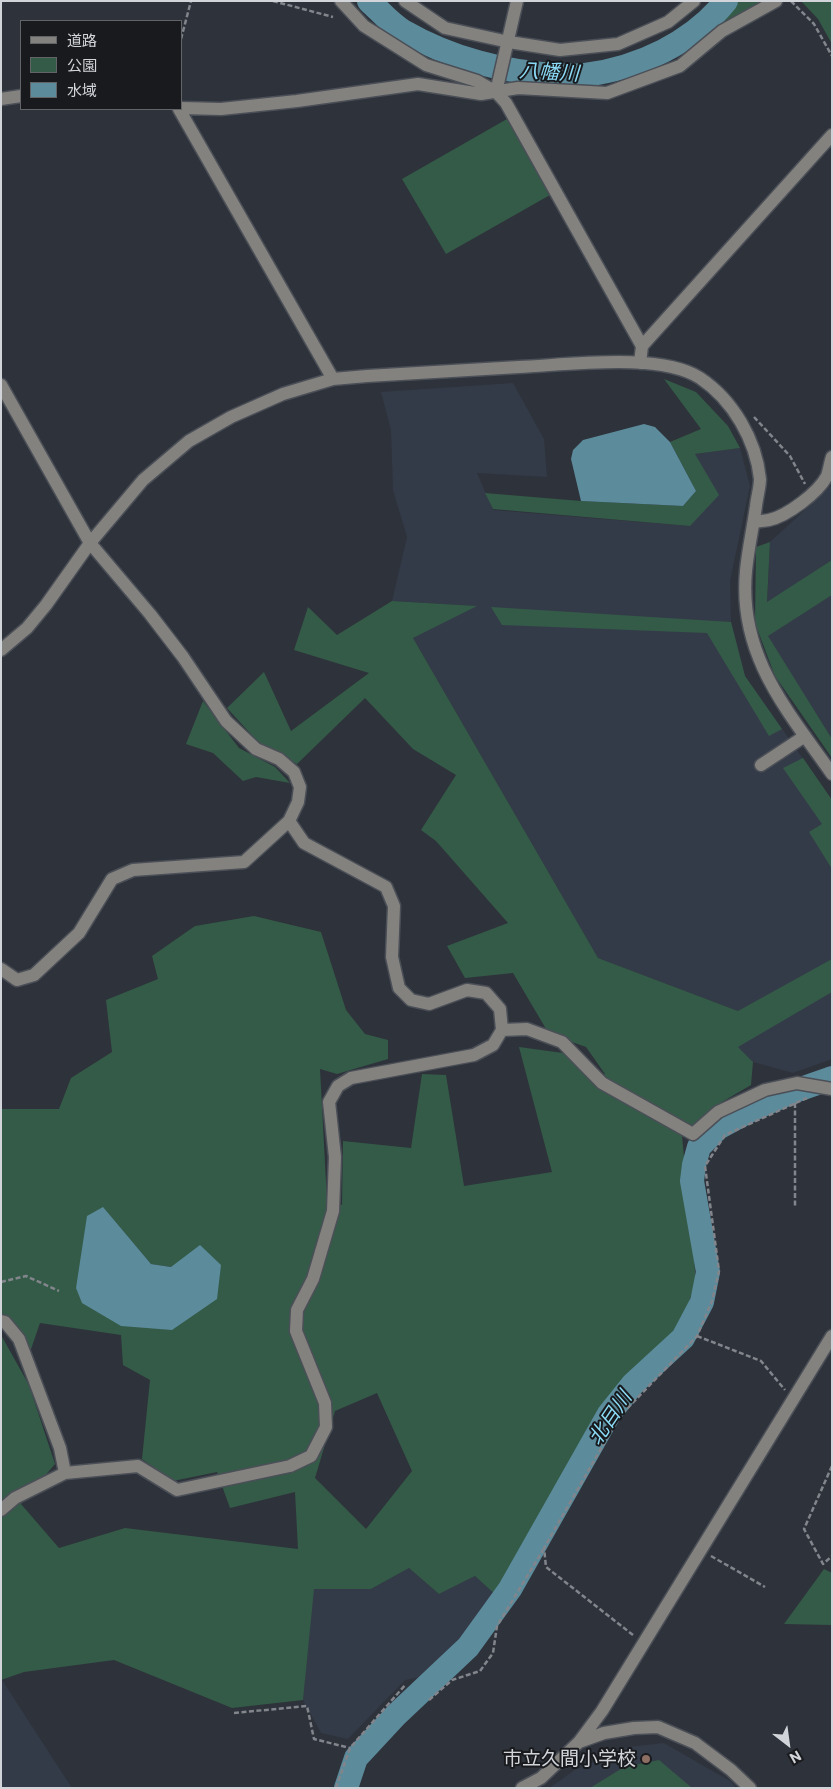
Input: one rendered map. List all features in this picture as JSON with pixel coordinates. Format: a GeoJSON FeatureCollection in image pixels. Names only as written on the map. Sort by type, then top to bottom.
{"type":"FeatureCollection","features":[{"type":"Feature","properties":{"kind":"street"},"geometry":{"type":"LineString","coordinates":[[341,1],[364,26],[426,65],[477,80],[496,88],[642,346]]}},
{"type":"Feature","properties":{"kind":"street"},"geometry":{"type":"LineString","coordinates":[[405,1],[445,28],[509,42],[560,50],[618,44],[668,22],[694,1]]}},
{"type":"Feature","properties":{"kind":"street"},"geometry":{"type":"LineString","coordinates":[[496,88],[509,42],[517,1]]}},
{"type":"Feature","properties":{"kind":"street"},"geometry":{"type":"LineString","coordinates":[[182,109],[221,109],[288,102],[418,84],[481,94],[496,88],[607,93],[680,66],[722,31],[776,1]]}},
{"type":"Feature","properties":{"kind":"street"},"geometry":{"type":"LineString","coordinates":[[1,99],[20,96]]}},
{"type":"Feature","properties":{"kind":"street"},"geometry":{"type":"LineString","coordinates":[[181,110],[333,380]]}},
{"type":"Feature","properties":{"kind":"street"},"geometry":{"type":"LineString","coordinates":[[640,363],[642,346],[832,135]]}},
{"type":"Feature","properties":{"kind":"street"},"geometry":{"type":"LineString","coordinates":[[1,650],[27,628],[46,605],[90,543],[144,480],[189,441],[231,417],[283,394],[333,380],[368,376],[619,362],[676,368],[700,378],[722,397],[740,420],[754,447],[760,480],[746,573],[746,618],[757,656],[776,695],[832,774]]}},
{"type":"Feature","properties":{"kind":"street"},"geometry":{"type":"LineString","coordinates":[[1,385],[90,543],[150,614],[183,657],[226,721],[256,749],[280,759],[294,772],[300,787],[298,802],[289,821],[244,862],[133,870],[112,879],[79,934],[34,975],[17,980],[1,969]]}},
{"type":"Feature","properties":{"kind":"street"},"geometry":{"type":"LineString","coordinates":[[754,522],[770,520],[792,509],[819,488],[827,475],[832,457]]}},
{"type":"Feature","properties":{"kind":"street"},"geometry":{"type":"LineString","coordinates":[[761,765],[805,736]]}},
{"type":"Feature","properties":{"kind":"street"},"geometry":{"type":"LineString","coordinates":[[1,1510],[15,1498],[65,1473],[138,1466],[177,1490],[290,1466],[311,1456],[326,1427],[325,1403],[296,1331],[297,1310],[313,1279],[333,1211],[335,1157],[329,1102],[338,1086],[351,1078],[474,1056],[493,1045],[502,1030],[500,1009],[486,993],[467,990],[429,1004],[411,1000],[399,988],[397,980],[392,957],[394,906],[386,887],[304,843],[289,821]]}},
{"type":"Feature","properties":{"kind":"street"},"geometry":{"type":"LineString","coordinates":[[502,1030],[527,1029],[562,1042],[602,1082],[694,1134],[718,1112],[765,1090],[797,1083],[829,1089]]}},
{"type":"Feature","properties":{"kind":"street"},"geometry":{"type":"LineString","coordinates":[[1,1321],[6,1322],[19,1339],[60,1448],[65,1473]]}},
{"type":"Feature","properties":{"kind":"street"},"geometry":{"type":"LineString","coordinates":[[522,1788],[541,1778],[579,1742],[602,1711],[799,1393],[832,1336]]}},
{"type":"Feature","properties":{"kind":"street"},"geometry":{"type":"LineString","coordinates":[[579,1742],[604,1734],[634,1728],[658,1727],[695,1743],[731,1770],[750,1788]]}},
{"type":"Feature","properties":{"kind":"path"},"geometry":{"type":"LineString","coordinates":[[182,35],[191,1]]}},
{"type":"Feature","properties":{"kind":"path"},"geometry":{"type":"LineString","coordinates":[[273,1],[333,18]]}},
{"type":"Feature","properties":{"kind":"path"},"geometry":{"type":"LineString","coordinates":[[792,1],[814,24],[832,56]]}},
{"type":"Feature","properties":{"kind":"path"},"geometry":{"type":"LineString","coordinates":[[430,1700],[452,1680],[480,1671],[489,1660],[493,1654],[497,1626],[619,1417],[697,1336],[712,1301],[719,1271],[705,1166],[725,1135],[829,1089]]}},
{"type":"Feature","properties":{"kind":"path"},"geometry":{"type":"LineString","coordinates":[[795,1103],[795,1206]]}},
{"type":"Feature","properties":{"kind":"path"},"geometry":{"type":"LineString","coordinates":[[1,1282],[26,1276],[59,1291]]}},
{"type":"Feature","properties":{"kind":"path"},"geometry":{"type":"LineString","coordinates":[[697,1336],[761,1361],[784,1390],[799,1393]]}},
{"type":"Feature","properties":{"kind":"path"},"geometry":{"type":"LineString","coordinates":[[832,1466],[804,1528],[823,1564],[832,1556]]}},
{"type":"Feature","properties":{"kind":"path"},"geometry":{"type":"LineString","coordinates":[[544,1548],[546,1567],[644,1644]]}},
{"type":"Feature","properties":{"kind":"path"},"geometry":{"type":"LineString","coordinates":[[701,1550],[765,1587]]}},
{"type":"Feature","properties":{"kind":"path"},"geometry":{"type":"LineString","coordinates":[[336,1788],[350,1748],[406,1684]]}},
{"type":"Feature","properties":{"kind":"path"},"geometry":{"type":"LineString","coordinates":[[234,1713],[307,1706],[314,1740],[350,1748]]}},
{"type":"Feature","properties":{"kind":"shaded area"},"geometry":{"type":"Polygon","coordinates":[[[513,383],[544,439],[547,477],[477,473],[493,510],[690,526],[695,454],[740,448],[750,486],[730,581],[731,622],[745,676],[832,800],[832,1059],[793,1073],[753,1062],[737,1047],[738,1011],[598,958],[413,638],[475,606],[392,601],[407,537],[393,490],[391,430],[381,392],[513,383]]]}},
{"type":"Feature","properties":{"kind":"shaded area"},"geometry":{"type":"Polygon","coordinates":[[[832,485],[832,560],[767,603],[770,542],[832,485]]]}},
{"type":"Feature","properties":{"kind":"shaded area"},"geometry":{"type":"Polygon","coordinates":[[[832,595],[832,739],[767,636],[832,595]]]}},
{"type":"Feature","properties":{"kind":"shaded area"},"geometry":{"type":"Polygon","coordinates":[[[409,1568],[439,1594],[475,1576],[499,1598],[421,1677],[405,1680],[348,1739],[321,1733],[303,1700],[313,1589],[371,1589],[409,1568]]]}},
{"type":"Feature","properties":{"kind":"shaded area"},"geometry":{"type":"Polygon","coordinates":[[[2,1680],[72,1788],[1,1788],[2,1680]]]}},
{"type":"Feature","properties":{"kind":"shaded area","name":"市立久間小学校"},"geometry":{"type":"Polygon","coordinates":[[[664,1743],[730,1781],[737,1788],[549,1788],[575,1770],[628,1747],[664,1743]]]}},
{"type":"Feature","properties":{"kind":"green space"},"geometry":{"type":"Polygon","coordinates":[[[738,1],[765,1],[716,28],[738,1]]]}},
{"type":"Feature","properties":{"kind":"green space"},"geometry":{"type":"Polygon","coordinates":[[[801,1],[832,2],[832,44],[818,19],[801,1]]]}},
{"type":"Feature","properties":{"kind":"green space"},"geometry":{"type":"Polygon","coordinates":[[[507,119],[550,195],[446,254],[402,179],[507,119]]]}},
{"type":"Feature","properties":{"kind":"green space"},"geometry":{"type":"Polygon","coordinates":[[[664,379],[696,392],[728,426],[740,448],[695,454],[719,495],[690,526],[493,509],[485,493],[581,501],[683,506],[696,491],[670,442],[701,429],[664,379]]]}},
{"type":"Feature","properties":{"kind":"green space"},"geometry":{"type":"Polygon","coordinates":[[[770,542],[767,602],[832,560],[832,595],[768,636],[832,739],[832,758],[775,676],[755,623],[756,547],[770,542]]]}},
{"type":"Feature","properties":{"kind":"green space"},"geometry":{"type":"Polygon","coordinates":[[[392,601],[477,606],[413,638],[598,958],[738,1011],[832,959],[832,992],[738,1047],[753,1062],[751,1085],[722,1102],[682,1136],[696,1281],[680,1329],[628,1382],[604,1416],[499,1598],[475,1576],[439,1594],[409,1568],[371,1589],[314,1589],[303,1700],[232,1708],[114,1660],[24,1672],[1,1680],[1,1335],[29,1385],[55,1464],[21,1504],[59,1548],[125,1528],[298,1549],[295,1492],[230,1508],[217,1472],[173,1481],[142,1459],[150,1380],[123,1365],[121,1335],[40,1323],[30,1352],[1,1316],[1,1109],[59,1109],[71,1078],[112,1052],[106,1000],[158,979],[152,956],[195,926],[254,916],[321,932],[346,1010],[365,1034],[388,1040],[388,1059],[337,1074],[320,1069],[327,1201],[342,1205],[343,1141],[411,1148],[422,1074],[446,1075],[464,1186],[552,1172],[519,1047],[563,1053],[593,1083],[605,1074],[586,1047],[549,1034],[513,973],[465,978],[447,946],[508,923],[436,841],[421,830],[456,775],[413,749],[365,698],[297,764],[259,743],[227,708],[264,672],[291,731],[369,673],[294,650],[308,607],[337,635],[392,601]],[[103,1208],[76,1288],[171,1267],[151,1264],[103,1208]],[[377,1393],[335,1411],[315,1478],[366,1529],[412,1471],[377,1393]]]}},
{"type":"Feature","properties":{"kind":"green space"},"geometry":{"type":"Polygon","coordinates":[[[491,607],[731,622],[745,676],[782,729],[769,736],[707,633],[502,625],[491,607]]]}},
{"type":"Feature","properties":{"kind":"green space"},"geometry":{"type":"Polygon","coordinates":[[[203,701],[239,748],[275,767],[290,783],[256,777],[243,781],[213,753],[186,744],[203,701]]]}},
{"type":"Feature","properties":{"kind":"green space"},"geometry":{"type":"Polygon","coordinates":[[[803,758],[832,800],[832,869],[809,832],[822,824],[783,768],[803,758]]]}},
{"type":"Feature","properties":{"kind":"green space"},"geometry":{"type":"Polygon","coordinates":[[[824,1569],[832,1573],[832,1625],[784,1624],[824,1569]]]}},
{"type":"Feature","properties":{"kind":"green space"},"geometry":{"type":"Polygon","coordinates":[[[659,1760],[692,1788],[590,1788],[624,1767],[659,1760]]]}},
{"type":"Feature","properties":{"kind":"water"},"geometry":{"type":"Polygon","coordinates":[[[644,424],[655,427],[670,442],[696,491],[683,506],[581,501],[571,459],[573,450],[583,440],[644,424]]]}},
{"type":"Feature","properties":{"kind":"water"},"geometry":{"type":"Polygon","coordinates":[[[103,1207],[151,1264],[171,1267],[200,1245],[221,1265],[217,1299],[172,1330],[121,1326],[82,1303],[76,1288],[87,1216],[103,1207]]]}},
{"type":"Feature","properties":{"kind":"waterway","name":"八幡川"},"geometry":{"type":"LineString","coordinates":[[369,1],[403,31],[421,41],[459,56],[518,71],[539,74],[575,75],[605,72],[644,60],[663,51],[697,29],[726,1]]}},
{"type":"Feature","properties":{"kind":"waterway","name":"北目川"},"geometry":{"type":"LineString","coordinates":[[346,1788],[356,1758],[395,1716],[468,1647],[510,1589],[609,1414],[633,1384],[683,1338],[702,1302],[708,1272],[692,1181],[699,1147],[718,1128],[751,1110],[792,1092],[832,1078]]}},
{"type":"Feature","properties":{"kind":"place","name":"市立久間小学校"},"geometry":{"type":"Point","coordinates":[646,1759]}}]}
